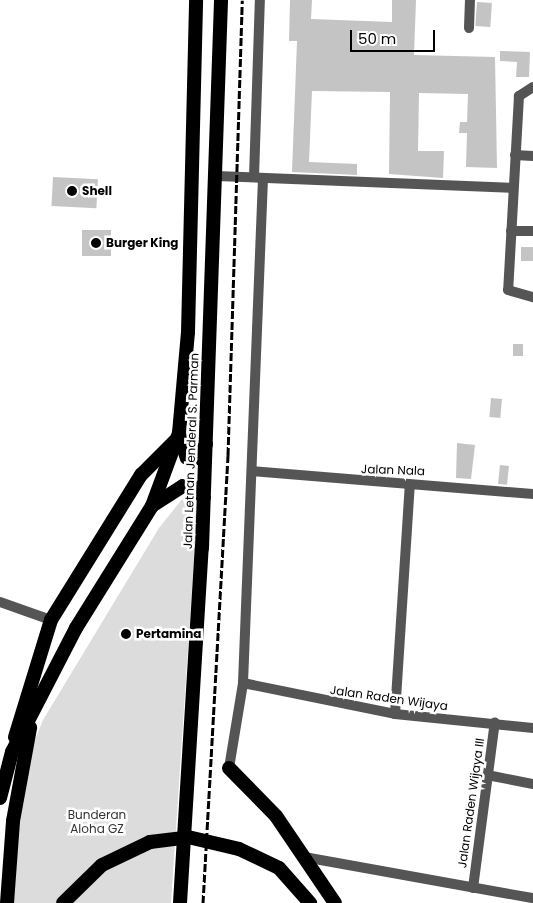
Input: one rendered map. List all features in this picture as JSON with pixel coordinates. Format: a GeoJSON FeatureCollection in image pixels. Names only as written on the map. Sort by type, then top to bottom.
{"type":"FeatureCollection","features":[{"type":"Feature","properties":{"kind":"highway","name":"Jalan Letnan Jenderal S. Parman"},"geometry":{"type":"LineString","coordinates":[[0,798],[12,752],[76,628],[152,506],[178,436],[188,332],[196,0]]}},
{"type":"Feature","properties":{"kind":"highway","name":"Jalan Letnan Jenderal S. Parman"},"geometry":{"type":"LineString","coordinates":[[180,903],[207,438],[220,0]]}},
{"type":"Feature","properties":{"kind":"highway"},"geometry":{"type":"LineString","coordinates":[[12,752],[22,704],[51,620],[141,476],[178,436],[184,455],[192,460],[203,452],[207,438]]}},
{"type":"Feature","properties":{"kind":"highway"},"geometry":{"type":"LineString","coordinates":[[152,506],[182,486],[195,487],[204,498]]}},
{"type":"Feature","properties":{"kind":"highway"},"geometry":{"type":"LineString","coordinates":[[7,903],[7,888],[32,714]]}},
{"type":"Feature","properties":{"kind":"highway"},"geometry":{"type":"LineString","coordinates":[[230,768],[276,816],[335,903]]}},
{"type":"Feature","properties":{"kind":"highway"},"geometry":{"type":"LineString","coordinates":[[63,903],[102,864],[150,842],[188,837],[238,848],[279,868],[310,903]]}},
{"type":"Feature","properties":{"kind":"street"},"geometry":{"type":"LineString","coordinates":[[230,768],[243,683],[252,471],[260,0]]}},
{"type":"Feature","properties":{"kind":"street"},"geometry":{"type":"LineString","coordinates":[[469,28],[470,0]]}},
{"type":"Feature","properties":{"kind":"street"},"geometry":{"type":"LineString","coordinates":[[533,87],[519,96],[514,155],[509,292],[533,297]]}},
{"type":"Feature","properties":{"kind":"street"},"geometry":{"type":"LineString","coordinates":[[514,155],[533,156]]}},
{"type":"Feature","properties":{"kind":"street"},"geometry":{"type":"LineString","coordinates":[[216,176],[513,188]]}},
{"type":"Feature","properties":{"kind":"street"},"geometry":{"type":"LineString","coordinates":[[511,231],[533,231]]}},
{"type":"Feature","properties":{"kind":"street","name":"Jalan Nala"},"geometry":{"type":"LineString","coordinates":[[252,471],[410,484],[462,484],[533,494]]}},
{"type":"Feature","properties":{"kind":"street"},"geometry":{"type":"LineString","coordinates":[[395,714],[410,484]]}},
{"type":"Feature","properties":{"kind":"street"},"geometry":{"type":"LineString","coordinates":[[0,602],[51,620]]}},
{"type":"Feature","properties":{"kind":"street","name":"Jalan Raden Wijaya"},"geometry":{"type":"LineString","coordinates":[[243,683],[395,714],[495,722],[533,728]]}},
{"type":"Feature","properties":{"kind":"street","name":"Jalan Raden Wijaya III"},"geometry":{"type":"LineString","coordinates":[[473,888],[495,722]]}},
{"type":"Feature","properties":{"kind":"street"},"geometry":{"type":"LineString","coordinates":[[488,775],[533,784]]}},
{"type":"Feature","properties":{"kind":"street"},"geometry":{"type":"LineString","coordinates":[[304,857],[533,898]]}},
{"type":"Feature","properties":{"kind":"green space","name":"Bunderan Aloha GZ"},"geometry":{"type":"Polygon","coordinates":[[[183,498],[194,503],[197,513],[171,903],[10,903],[15,828],[27,760],[43,720],[159,528],[183,498]]]}},
{"type":"Feature","properties":{"kind":"building"},"geometry":{"type":"Polygon","coordinates":[[[290,0],[312,0],[311,19],[392,22],[392,0],[416,0],[414,55],[495,57],[497,168],[466,167],[467,133],[459,133],[460,122],[467,122],[468,94],[419,93],[418,151],[444,151],[443,178],[389,174],[390,92],[312,91],[309,162],[357,164],[357,175],[292,172],[297,41],[289,41],[290,0]]]}},
{"type":"Feature","properties":{"kind":"building"},"geometry":{"type":"Polygon","coordinates":[[[477,2],[492,3],[490,27],[475,26],[477,2]]]}},
{"type":"Feature","properties":{"kind":"building"},"geometry":{"type":"Polygon","coordinates":[[[500,51],[530,52],[529,77],[516,77],[517,62],[500,61],[500,51]]]}},
{"type":"Feature","properties":{"kind":"building"},"geometry":{"type":"Polygon","coordinates":[[[53,177],[98,179],[96,208],[51,206],[53,177]]]}},
{"type":"Feature","properties":{"kind":"building","name":"Burger King"},"geometry":{"type":"Polygon","coordinates":[[[82,230],[111,230],[111,256],[82,256],[82,230]]]}},
{"type":"Feature","properties":{"kind":"building"},"geometry":{"type":"Polygon","coordinates":[[[521,247],[533,247],[533,261],[521,261],[521,247]]]}},
{"type":"Feature","properties":{"kind":"building"},"geometry":{"type":"Polygon","coordinates":[[[513,344],[523,344],[523,356],[513,356],[513,344]]]}},
{"type":"Feature","properties":{"kind":"building"},"geometry":{"type":"Polygon","coordinates":[[[491,398],[502,399],[500,418],[489,417],[491,398]]]}},
{"type":"Feature","properties":{"kind":"building"},"geometry":{"type":"Polygon","coordinates":[[[457,443],[475,445],[471,479],[456,478],[457,443]]]}},
{"type":"Feature","properties":{"kind":"building"},"geometry":{"type":"Polygon","coordinates":[[[500,465],[509,466],[507,485],[498,484],[500,465]]]}},
{"type":"Feature","properties":{"kind":"railway"},"geometry":{"type":"LineString","coordinates":[[203,903],[228,455],[242,0]]}},
{"type":"Feature","properties":{"kind":"place","name":"Shell"},"geometry":{"type":"Point","coordinates":[72,191]}},
{"type":"Feature","properties":{"kind":"place","name":"Burger King"},"geometry":{"type":"Point","coordinates":[96,243]}},
{"type":"Feature","properties":{"kind":"place","name":"Pertamina"},"geometry":{"type":"Point","coordinates":[126,634]}}]}
